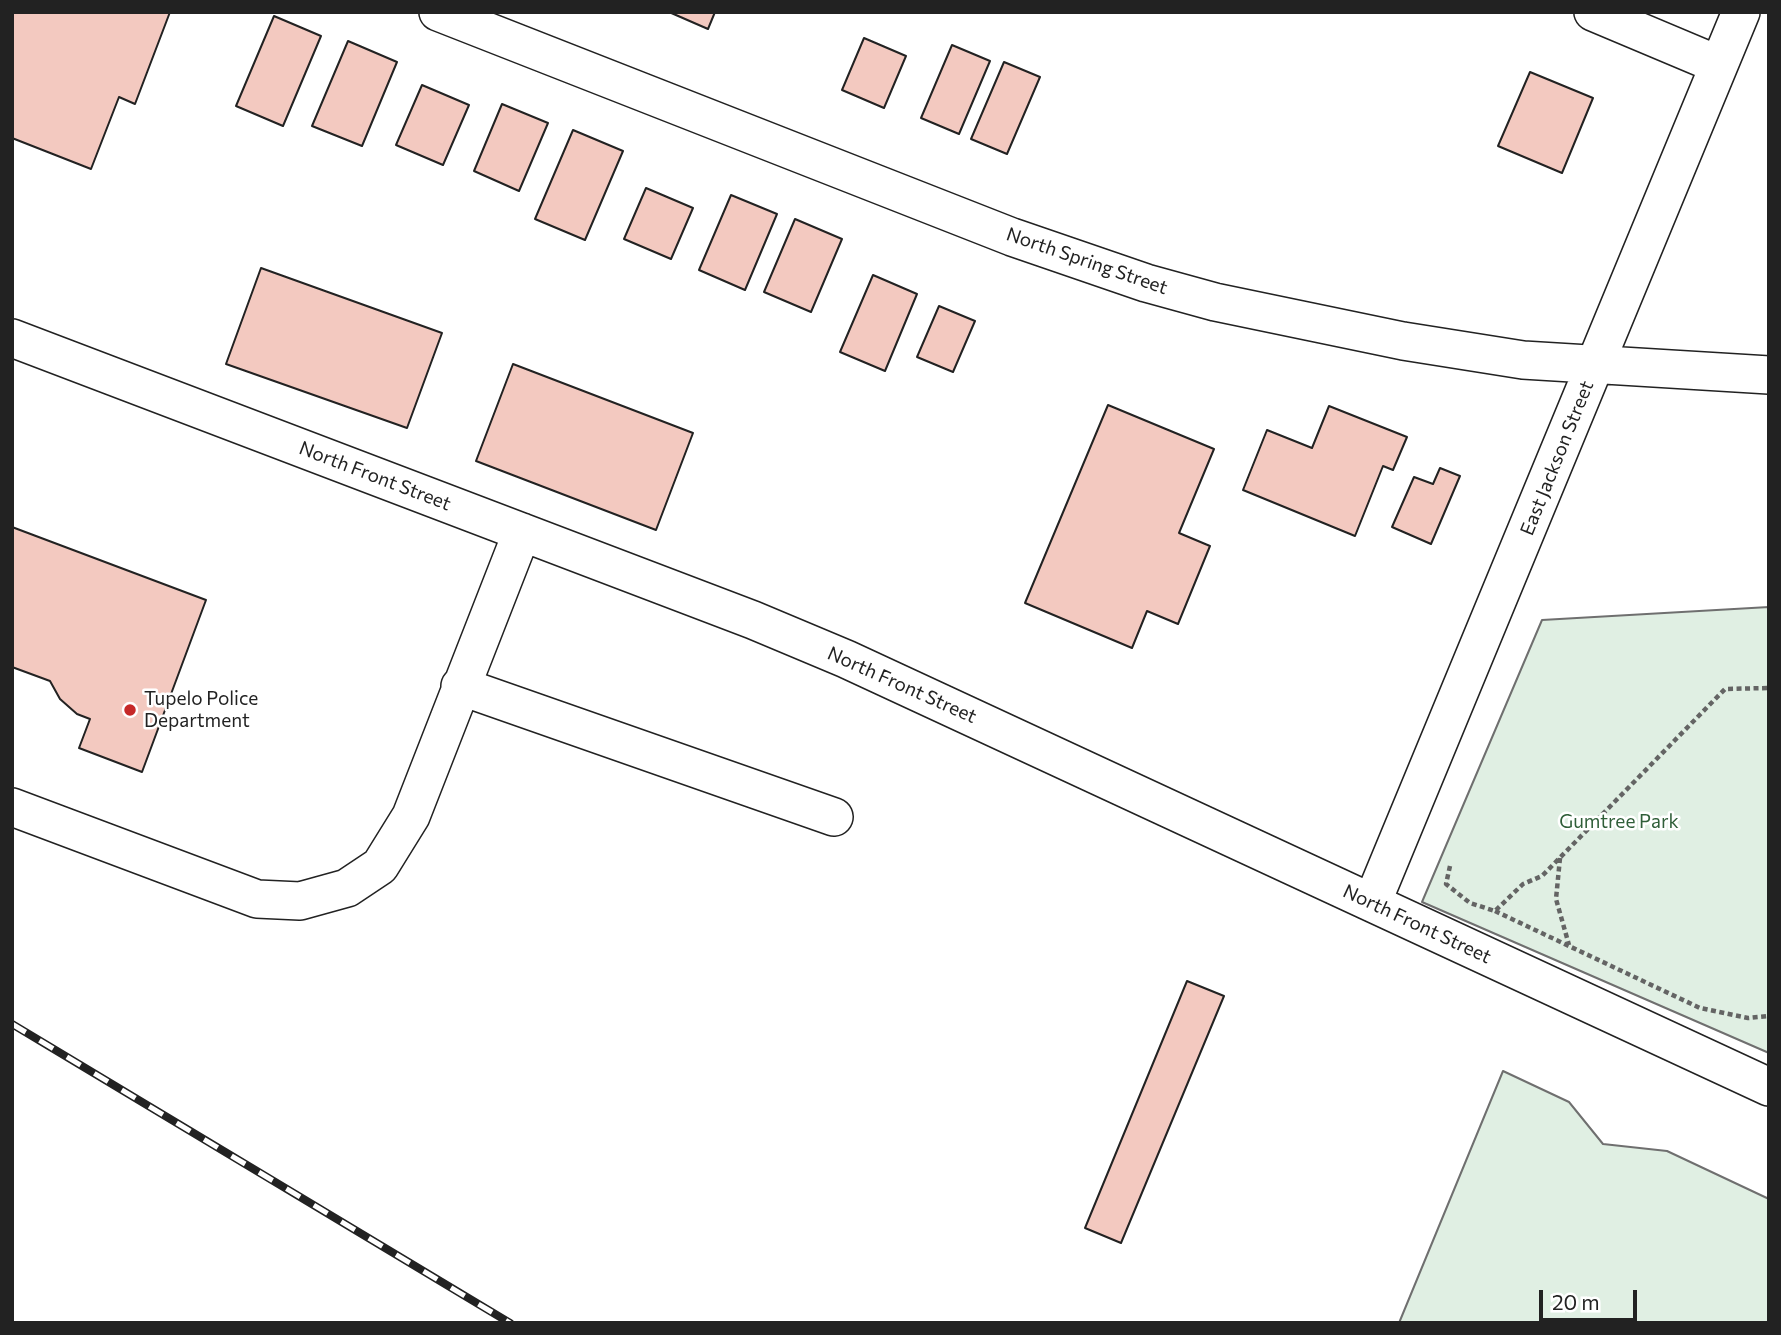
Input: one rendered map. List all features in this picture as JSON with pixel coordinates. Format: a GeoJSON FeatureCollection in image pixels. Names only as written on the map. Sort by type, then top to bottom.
{"type":"FeatureCollection","features":[{"type":"Feature","properties":{"kind":"street","name":"North Spring Street"},"geometry":{"type":"LineString","coordinates":[[438,12],[1012,237],[1146,283],[1261,313],[1403,341],[1523,360],[1769,375]]}},
{"type":"Feature","properties":{"kind":"street"},"geometry":{"type":"LineString","coordinates":[[1593,12],[1719,65]]}},
{"type":"Feature","properties":{"kind":"street","name":"East Jackson Street"},"geometry":{"type":"LineString","coordinates":[[1372,903],[1741,12]]}},
{"type":"Feature","properties":{"kind":"street","name":"North Front Street"},"geometry":{"type":"LineString","coordinates":[[12,338],[522,532],[846,659],[1769,1087]]}},
{"type":"Feature","properties":{"kind":"street"},"geometry":{"type":"LineString","coordinates":[[12,807],[257,898],[300,901],[347,888],[380,866],[411,816],[522,532]]}},
{"type":"Feature","properties":{"kind":"street"},"geometry":{"type":"LineString","coordinates":[[460,686],[834,817]]}},
{"type":"Feature","properties":{"kind":"path"},"geometry":{"type":"LineString","coordinates":[[1496,911],[1523,884],[1542,876],[1725,689],[1769,688]]}},
{"type":"Feature","properties":{"kind":"path"},"geometry":{"type":"LineString","coordinates":[[1560,858],[1556,899],[1569,946]]}},
{"type":"Feature","properties":{"kind":"path"},"geometry":{"type":"LineString","coordinates":[[1450,866],[1446,884],[1469,903],[1496,911],[1700,1009],[1748,1018],[1769,1016]]}},
{"type":"Feature","properties":{"kind":"green space","name":"Gumtree Park"},"geometry":{"type":"Polygon","coordinates":[[[1769,607],[1769,1053],[1422,902],[1542,620],[1769,607]]]}},
{"type":"Feature","properties":{"kind":"green space"},"geometry":{"type":"Polygon","coordinates":[[[1503,1071],[1569,1102],[1603,1144],[1667,1151],[1769,1199],[1769,1323],[1399,1323],[1503,1071]]]}},
{"type":"Feature","properties":{"kind":"building"},"geometry":{"type":"Polygon","coordinates":[[[12,12],[170,12],[135,104],[119,97],[91,169],[12,138],[12,12]]]}},
{"type":"Feature","properties":{"kind":"building"},"geometry":{"type":"Polygon","coordinates":[[[669,12],[715,12],[708,29],[669,12]]]}},
{"type":"Feature","properties":{"kind":"building"},"geometry":{"type":"Polygon","coordinates":[[[274,16],[321,36],[283,126],[236,106],[274,16]]]}},
{"type":"Feature","properties":{"kind":"building"},"geometry":{"type":"Polygon","coordinates":[[[864,38],[906,56],[884,108],[842,90],[864,38]]]}},
{"type":"Feature","properties":{"kind":"building"},"geometry":{"type":"Polygon","coordinates":[[[348,41],[397,62],[362,146],[312,126],[348,41]]]}},
{"type":"Feature","properties":{"kind":"building"},"geometry":{"type":"Polygon","coordinates":[[[952,45],[990,61],[959,134],[921,118],[952,45]]]}},
{"type":"Feature","properties":{"kind":"building"},"geometry":{"type":"Polygon","coordinates":[[[1004,62],[1040,77],[1007,154],[971,139],[1004,62]]]}},
{"type":"Feature","properties":{"kind":"building"},"geometry":{"type":"Polygon","coordinates":[[[1530,72],[1593,98],[1562,173],[1498,146],[1530,72]]]}},
{"type":"Feature","properties":{"kind":"building"},"geometry":{"type":"Polygon","coordinates":[[[422,85],[469,105],[443,165],[396,145],[422,85]]]}},
{"type":"Feature","properties":{"kind":"building"},"geometry":{"type":"Polygon","coordinates":[[[502,104],[548,123],[519,191],[474,171],[502,104]]]}},
{"type":"Feature","properties":{"kind":"building"},"geometry":{"type":"Polygon","coordinates":[[[573,130],[623,151],[585,240],[535,219],[573,130]]]}},
{"type":"Feature","properties":{"kind":"building"},"geometry":{"type":"Polygon","coordinates":[[[646,188],[693,208],[671,259],[624,239],[646,188]]]}},
{"type":"Feature","properties":{"kind":"building"},"geometry":{"type":"Polygon","coordinates":[[[731,195],[777,214],[745,290],[699,270],[731,195]]]}},
{"type":"Feature","properties":{"kind":"building"},"geometry":{"type":"Polygon","coordinates":[[[795,219],[842,239],[811,312],[764,292],[795,219]]]}},
{"type":"Feature","properties":{"kind":"building"},"geometry":{"type":"Polygon","coordinates":[[[261,268],[442,333],[407,428],[226,364],[261,268]]]}},
{"type":"Feature","properties":{"kind":"building"},"geometry":{"type":"Polygon","coordinates":[[[873,275],[917,294],[885,371],[840,352],[873,275]]]}},
{"type":"Feature","properties":{"kind":"building"},"geometry":{"type":"Polygon","coordinates":[[[939,306],[975,321],[953,372],[917,357],[939,306]]]}},
{"type":"Feature","properties":{"kind":"building"},"geometry":{"type":"Polygon","coordinates":[[[513,364],[693,433],[656,530],[476,461],[513,364]]]}},
{"type":"Feature","properties":{"kind":"building"},"geometry":{"type":"Polygon","coordinates":[[[1108,405],[1214,449],[1179,533],[1210,546],[1178,624],[1147,611],[1132,648],[1025,603],[1108,405]]]}},
{"type":"Feature","properties":{"kind":"building"},"geometry":{"type":"Polygon","coordinates":[[[1329,406],[1407,437],[1393,470],[1383,466],[1355,536],[1243,490],[1267,430],[1312,448],[1329,406]]]}},
{"type":"Feature","properties":{"kind":"building"},"geometry":{"type":"Polygon","coordinates":[[[1440,468],[1460,476],[1431,544],[1392,527],[1414,477],[1433,484],[1440,468]]]}},
{"type":"Feature","properties":{"kind":"building"},"geometry":{"type":"Polygon","coordinates":[[[12,527],[206,600],[142,772],[79,748],[90,719],[77,714],[60,699],[50,681],[12,667],[12,527]]]}},
{"type":"Feature","properties":{"kind":"building"},"geometry":{"type":"Polygon","coordinates":[[[1187,981],[1224,996],[1121,1243],[1085,1228],[1187,981]]]}},
{"type":"Feature","properties":{"kind":"railway"},"geometry":{"type":"LineString","coordinates":[[12,1024],[510,1323]]}},
{"type":"Feature","properties":{"kind":"place","name":"Tupelo Police Department"},"geometry":{"type":"Point","coordinates":[130,710]}}]}
